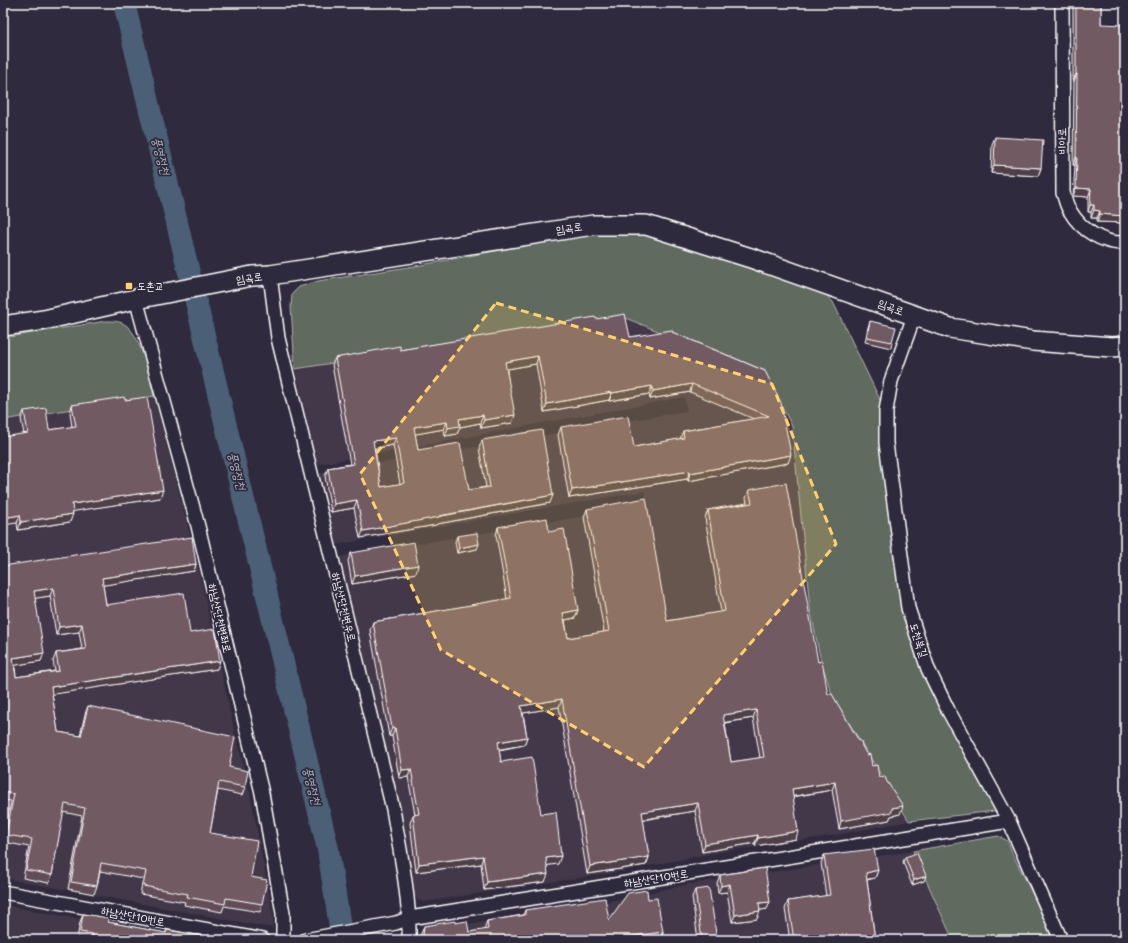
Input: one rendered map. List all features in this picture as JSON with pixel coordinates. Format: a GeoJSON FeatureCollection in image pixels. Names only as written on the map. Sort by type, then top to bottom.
{"type":"FeatureCollection","features":[{"type":"Feature","properties":{"kind":"main road","name":"임곡로"},"geometry":{"type":"LineString","coordinates":[[3,326],[44,320],[145,298],[261,276],[593,225],[646,225],[754,259],[950,328],[1033,341],[1112,347],[1125,346]]}},
{"type":"Feature","properties":{"kind":"street","name":"비아로"},"geometry":{"type":"LineString","coordinates":[[1062,3],[1063,193],[1069,211],[1081,226],[1097,237],[1115,243],[1125,243]]}},
{"type":"Feature","properties":{"kind":"street","name":"하남산단천변우로"},"geometry":{"type":"LineString","coordinates":[[261,276],[278,338],[393,809],[410,918],[409,940]]}},
{"type":"Feature","properties":{"kind":"street","name":"하남산단천변좌로"},"geometry":{"type":"LineString","coordinates":[[145,298],[262,793],[282,913],[283,940]]}},
{"type":"Feature","properties":{"kind":"street","name":"도천북길"},"geometry":{"type":"LineString","coordinates":[[914,316],[891,381],[886,412],[886,443],[908,608],[928,669],[948,710],[1009,821],[1060,940]]}},
{"type":"Feature","properties":{"kind":"street","name":"하남산단10번로"},"geometry":{"type":"LineString","coordinates":[[305,940],[396,923],[410,918],[1009,821]]}},
{"type":"Feature","properties":{"kind":"street","name":"하남산단10번로"},"geometry":{"type":"LineString","coordinates":[[3,892],[263,940]]}},
{"type":"Feature","properties":{"kind":"highlighted area"},"geometry":{"type":"Polygon","coordinates":[[[496,303],[772,384],[836,544],[644,767],[441,650],[360,474],[496,303]]]}},
{"type":"Feature","properties":{"kind":"shaded area"},"geometry":{"type":"Polygon","coordinates":[[[623,317],[765,374],[792,426],[810,608],[820,657],[832,695],[909,821],[830,836],[719,852],[623,871],[424,902],[417,900],[409,880],[400,808],[338,557],[647,506],[645,491],[335,545],[317,474],[687,411],[684,397],[315,465],[295,369],[623,317]]]}},
{"type":"Feature","properties":{"kind":"shaded area"},"geometry":{"type":"Polygon","coordinates":[[[154,396],[197,562],[231,716],[251,797],[273,916],[273,927],[3,878],[3,420],[154,396]]]}},
{"type":"Feature","properties":{"kind":"shaded area"},"geometry":{"type":"Polygon","coordinates":[[[913,851],[953,940],[418,940],[418,932],[602,903],[689,884],[913,851]]]}},
{"type":"Feature","properties":{"kind":"shaded area"},"geometry":{"type":"Polygon","coordinates":[[[3,905],[41,912],[198,940],[3,940],[3,905]]]}},
{"type":"Feature","properties":{"kind":"green space"},"geometry":{"type":"Polygon","coordinates":[[[608,233],[642,233],[663,238],[823,292],[833,302],[884,408],[910,619],[1000,809],[995,811],[909,821],[832,695],[820,657],[810,608],[792,426],[765,374],[623,317],[295,369],[291,307],[292,294],[299,287],[318,281],[421,265],[559,239],[608,233]]]}},
{"type":"Feature","properties":{"kind":"green space"},"geometry":{"type":"Polygon","coordinates":[[[106,321],[122,323],[132,331],[141,348],[154,396],[3,420],[3,338],[106,321]]]}},
{"type":"Feature","properties":{"kind":"green space"},"geometry":{"type":"Polygon","coordinates":[[[998,836],[1008,841],[1013,855],[1056,940],[953,940],[913,851],[998,836]]]}},
{"type":"Feature","properties":{"kind":"building"},"geometry":{"type":"Polygon","coordinates":[[[1076,3],[1101,3],[1101,24],[1125,25],[1125,216],[1100,214],[1100,211],[1094,210],[1094,205],[1090,205],[1091,189],[1076,188],[1076,3]]]}},
{"type":"Feature","properties":{"kind":"building"},"geometry":{"type":"Polygon","coordinates":[[[995,137],[1043,140],[1041,168],[994,165],[995,137]]]}},
{"type":"Feature","properties":{"kind":"building"},"geometry":{"type":"Polygon","coordinates":[[[625,314],[630,337],[672,330],[672,332],[765,371],[781,403],[791,455],[690,473],[690,471],[572,490],[561,427],[628,416],[634,447],[684,438],[683,431],[769,416],[692,384],[653,391],[652,386],[547,404],[538,356],[505,362],[515,415],[484,420],[483,415],[459,419],[460,426],[448,428],[447,422],[414,427],[418,450],[460,443],[469,490],[490,487],[482,440],[542,430],[553,495],[363,531],[357,500],[334,504],[328,468],[354,464],[335,358],[400,346],[400,350],[595,317],[596,319],[625,314]],[[396,438],[373,441],[381,487],[404,483],[396,438]]]}},
{"type":"Feature","properties":{"kind":"building"},"geometry":{"type":"Polygon","coordinates":[[[870,321],[896,327],[892,342],[867,337],[870,321]]]}},
{"type":"Feature","properties":{"kind":"building"},"geometry":{"type":"Polygon","coordinates":[[[124,397],[125,400],[147,397],[163,490],[72,504],[73,514],[21,522],[20,515],[3,518],[3,437],[28,433],[24,411],[46,408],[49,430],[76,426],[72,405],[124,397]]]}},
{"type":"Feature","properties":{"kind":"building"},"geometry":{"type":"Polygon","coordinates":[[[786,483],[818,662],[822,661],[828,694],[832,694],[859,741],[861,741],[867,755],[870,754],[872,766],[877,765],[879,777],[885,776],[886,780],[903,806],[892,808],[892,812],[841,821],[835,782],[792,789],[798,831],[758,838],[758,835],[705,844],[698,803],[642,812],[649,857],[590,866],[562,699],[521,706],[527,737],[498,742],[501,762],[532,757],[541,814],[556,812],[561,856],[546,858],[548,874],[487,882],[483,856],[419,864],[413,815],[419,814],[411,769],[402,770],[395,728],[392,728],[373,622],[511,598],[498,527],[547,518],[549,532],[564,529],[578,610],[563,613],[568,638],[609,631],[587,509],[646,498],[667,621],[725,611],[708,510],[752,503],[749,490],[786,483]],[[756,710],[723,715],[731,762],[764,757],[756,710]]]}},
{"type":"Feature","properties":{"kind":"building"},"geometry":{"type":"Polygon","coordinates":[[[477,533],[479,544],[459,548],[457,536],[477,533]]]}},
{"type":"Feature","properties":{"kind":"building"},"geometry":{"type":"Polygon","coordinates":[[[192,537],[196,564],[102,578],[106,605],[184,593],[190,633],[215,629],[220,661],[51,687],[58,732],[81,736],[88,706],[235,737],[229,767],[248,771],[245,787],[219,782],[210,833],[257,841],[251,877],[267,880],[262,904],[226,898],[225,904],[187,897],[188,894],[143,886],[146,871],[101,863],[97,886],[71,882],[85,808],[65,804],[52,875],[26,870],[32,839],[6,835],[14,794],[3,792],[3,566],[192,537]],[[53,588],[34,591],[44,653],[13,658],[16,677],[59,671],[56,653],[86,649],[82,624],[59,627],[53,588]]]}},
{"type":"Feature","properties":{"kind":"building"},"geometry":{"type":"Polygon","coordinates":[[[414,542],[418,565],[355,576],[351,553],[414,542]]]}},
{"type":"Feature","properties":{"kind":"building"},"geometry":{"type":"Polygon","coordinates":[[[874,849],[878,870],[866,873],[875,940],[794,940],[788,901],[830,895],[824,855],[874,849]]]}},
{"type":"Feature","properties":{"kind":"building"},"geometry":{"type":"Polygon","coordinates":[[[917,853],[926,876],[914,880],[905,857],[917,853]]]}},
{"type":"Feature","properties":{"kind":"building"},"geometry":{"type":"Polygon","coordinates":[[[765,868],[770,902],[759,903],[760,911],[735,915],[730,884],[721,886],[720,875],[765,868]]]}},
{"type":"Feature","properties":{"kind":"building"},"geometry":{"type":"Polygon","coordinates":[[[709,888],[717,940],[702,940],[695,890],[709,888]]]}},
{"type":"Feature","properties":{"kind":"building"},"geometry":{"type":"Polygon","coordinates":[[[647,890],[648,899],[657,898],[663,932],[619,938],[619,940],[423,940],[424,926],[455,921],[455,923],[467,921],[469,932],[488,929],[487,921],[525,915],[525,910],[605,898],[609,920],[628,893],[647,890]]]}},
{"type":"Feature","properties":{"kind":"building"},"geometry":{"type":"Polygon","coordinates":[[[83,914],[109,918],[108,922],[166,933],[167,930],[225,940],[92,940],[93,934],[80,932],[83,914]]]}},
{"type":"Feature","properties":{"kind":"building"},"geometry":{"type":"Polygon","coordinates":[[[770,938],[770,940],[754,940],[770,938]]]}},
{"type":"Feature","properties":{"kind":"waterway","name":"풍영정천"},"geometry":{"type":"LineString","coordinates":[[124,3],[328,849],[342,940]]}},
{"type":"Feature","properties":{"kind":"place","name":"도촌교"},"geometry":{"type":"Point","coordinates":[129,286]}}]}
